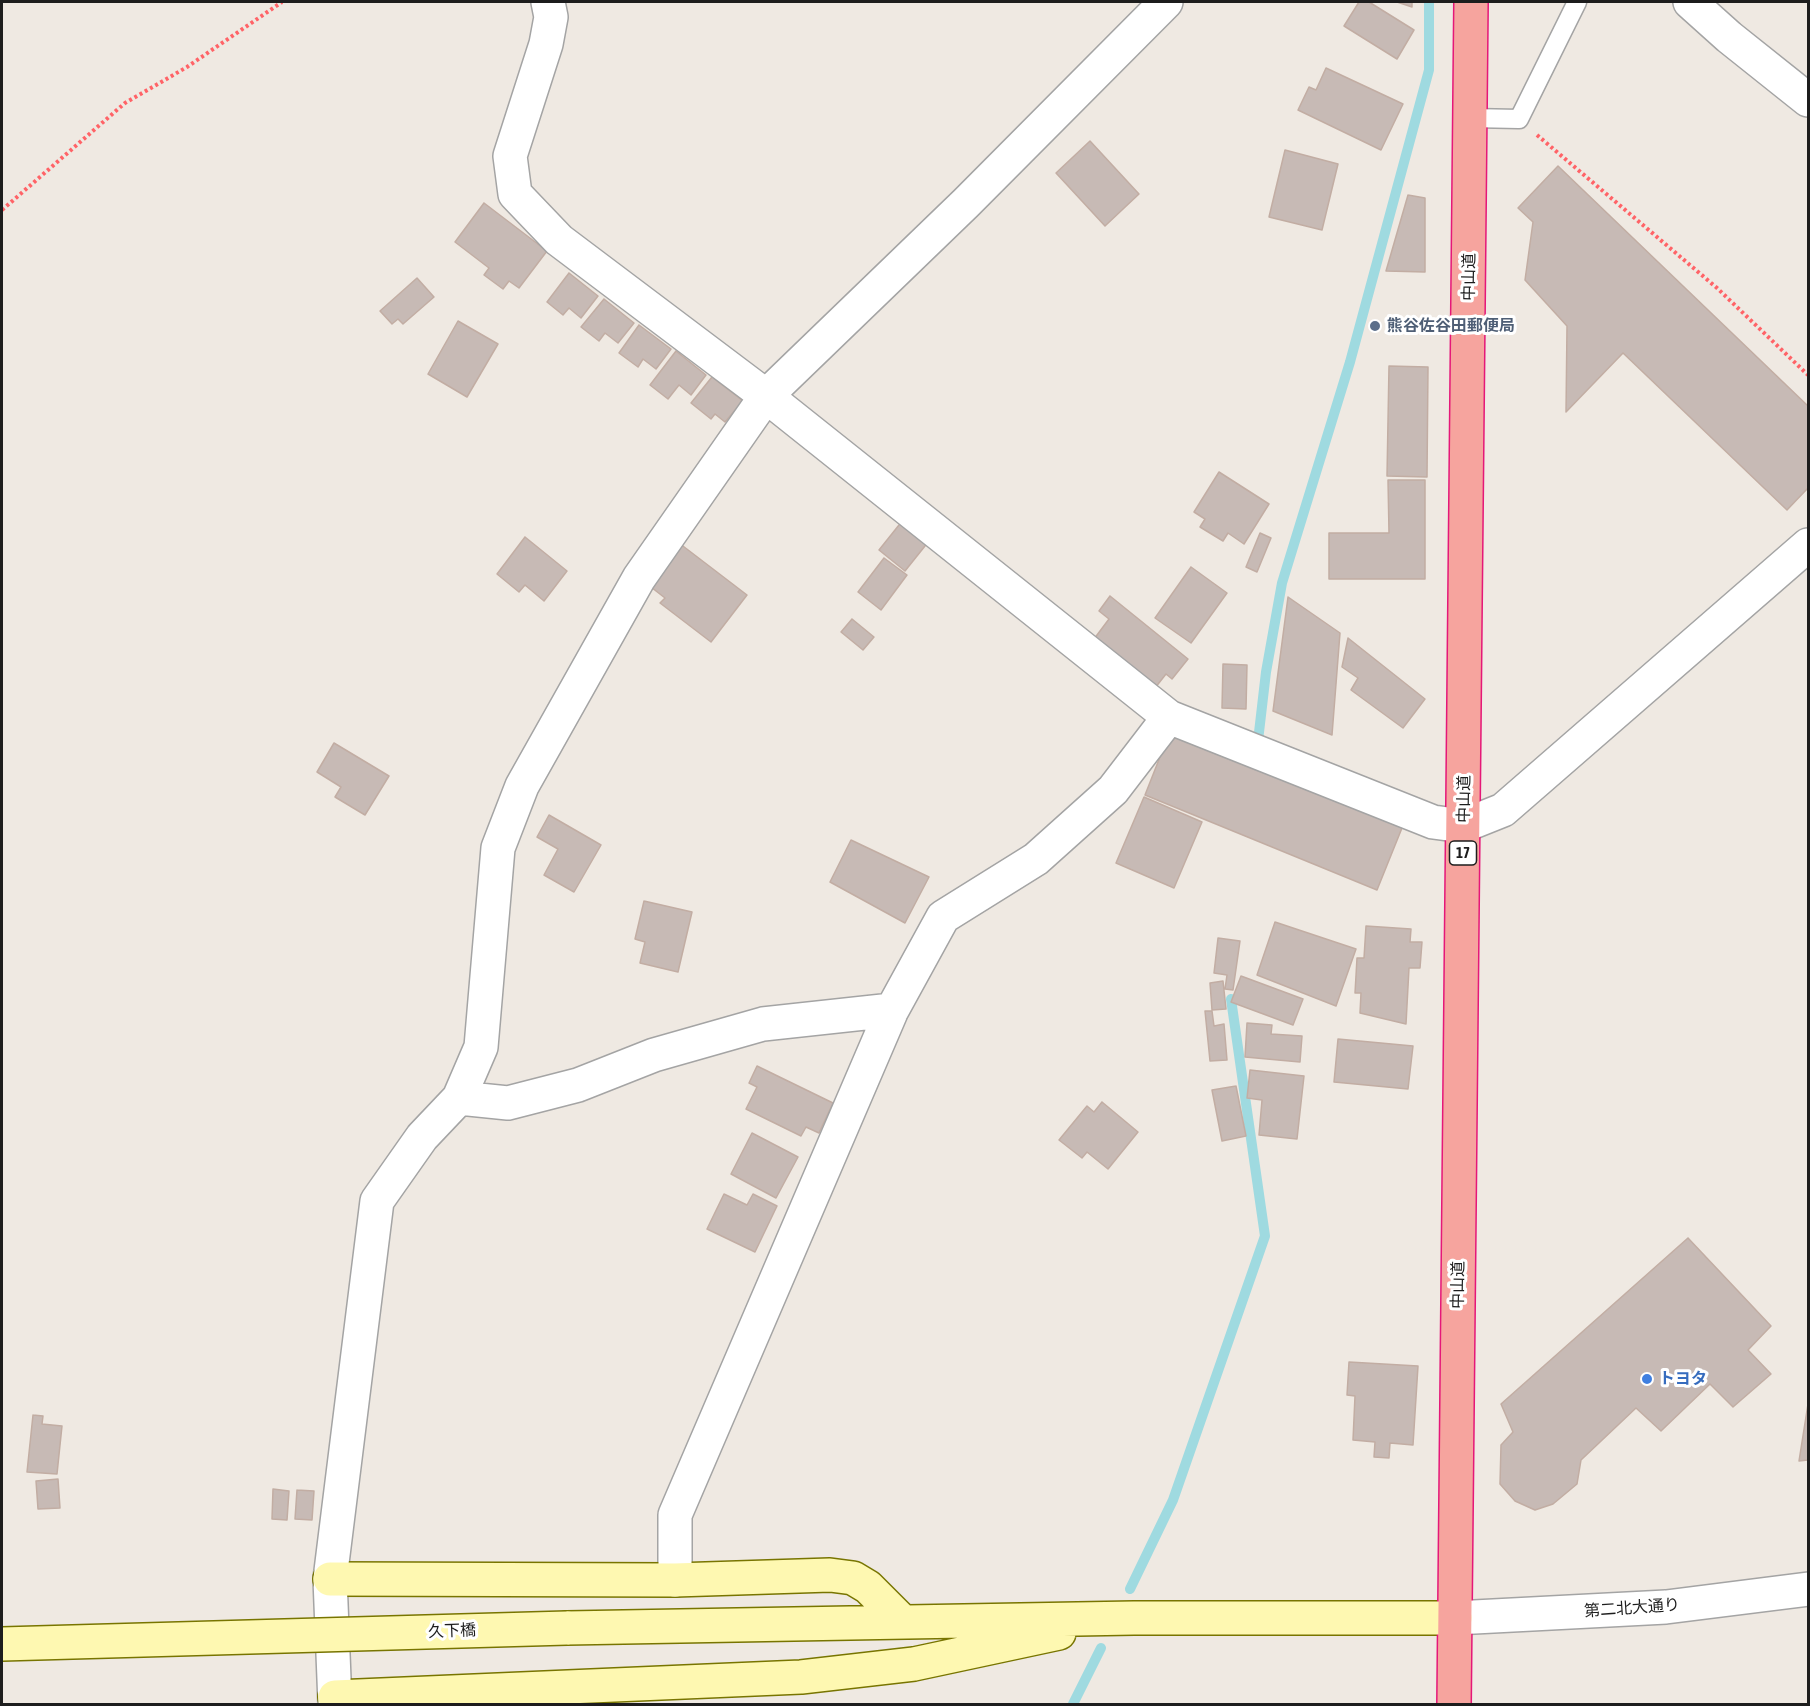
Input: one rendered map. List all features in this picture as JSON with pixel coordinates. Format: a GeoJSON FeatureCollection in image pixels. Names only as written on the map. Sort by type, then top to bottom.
{"type":"FeatureCollection","features":[{"type":"Feature","properties":{"kind":"highway","name":"中山道"},"geometry":{"type":"LineString","coordinates":[[1454,1704],[1472,2]]}},
{"type":"Feature","properties":{"kind":"main road"},"geometry":{"type":"LineString","coordinates":[[330,1579],[675,1580],[830,1575],[853,1578],[868,1587],[903,1622]]}},
{"type":"Feature","properties":{"kind":"main road"},"geometry":{"type":"LineString","coordinates":[[335,1701],[801,1677],[914,1664],[1134,1618],[1455,1618]]}},
{"type":"Feature","properties":{"kind":"main road","name":"久下橋"},"geometry":{"type":"LineString","coordinates":[[2,1644],[567,1628],[1134,1618]]}},
{"type":"Feature","properties":{"kind":"street"},"geometry":{"type":"LineString","coordinates":[[548,2],[551,18],[546,44],[510,156],[515,194],[559,240],[766,396],[1169,717],[1433,822],[1464,826],[1503,810],[1809,545]]}},
{"type":"Feature","properties":{"kind":"street"},"geometry":{"type":"LineString","coordinates":[[335,1701],[330,1579],[377,1201],[422,1137],[459,1098],[482,1047],[498,848],[522,786],[639,578],[766,396],[966,203],[1166,2]]}},
{"type":"Feature","properties":{"kind":"street"},"geometry":{"type":"LineString","coordinates":[[1690,2],[1809,100]]}},
{"type":"Feature","properties":{"kind":"street"},"geometry":{"type":"LineString","coordinates":[[675,1580],[675,1515],[892,1010],[942,917],[1036,859],[1113,790],[1169,717]]}},
{"type":"Feature","properties":{"kind":"street"},"geometry":{"type":"LineString","coordinates":[[459,1098],[508,1103],[578,1085],[654,1055],[764,1024],[892,1010]]}},
{"type":"Feature","properties":{"kind":"street","name":"第二北大通り"},"geometry":{"type":"LineString","coordinates":[[1455,1618],[1666,1607],[1809,1589]]}},
{"type":"Feature","properties":{"kind":"lane"},"geometry":{"type":"LineString","coordinates":[[1471,118],[1519,119],[1578,2]]}},
{"type":"Feature","properties":{"kind":"path"},"geometry":{"type":"LineString","coordinates":[[2,210],[125,103],[187,67],[282,2]]}},
{"type":"Feature","properties":{"kind":"path"},"geometry":{"type":"LineString","coordinates":[[1519,119],[1717,288],[1809,375]]}},
{"type":"Feature","properties":{"kind":"building"},"geometry":{"type":"Polygon","coordinates":[[[1359,2],[1369,2],[1414,30],[1397,59],[1344,26],[1359,2]]]}},
{"type":"Feature","properties":{"kind":"building"},"geometry":{"type":"Polygon","coordinates":[[[1397,2],[1412,2],[1412,7],[1397,2]]]}},
{"type":"Feature","properties":{"kind":"building"},"geometry":{"type":"Polygon","coordinates":[[[1326,68],[1403,104],[1381,150],[1298,110],[1309,87],[1316,90],[1326,68]]]}},
{"type":"Feature","properties":{"kind":"building"},"geometry":{"type":"Polygon","coordinates":[[[1090,141],[1139,194],[1105,226],[1056,173],[1090,141]]]}},
{"type":"Feature","properties":{"kind":"building"},"geometry":{"type":"Polygon","coordinates":[[[1285,150],[1338,164],[1322,230],[1269,217],[1285,150]]]}},
{"type":"Feature","properties":{"kind":"building"},"geometry":{"type":"Polygon","coordinates":[[[1558,166],[1808,406],[1808,488],[1787,510],[1623,353],[1566,412],[1567,326],[1525,280],[1533,222],[1518,208],[1558,166]]]}},
{"type":"Feature","properties":{"kind":"building"},"geometry":{"type":"Polygon","coordinates":[[[1408,195],[1425,198],[1425,272],[1386,271],[1408,195]]]}},
{"type":"Feature","properties":{"kind":"building"},"geometry":{"type":"Polygon","coordinates":[[[484,203],[547,251],[519,288],[509,281],[503,289],[484,275],[489,268],[455,242],[484,203]]]}},
{"type":"Feature","properties":{"kind":"building"},"geometry":{"type":"Polygon","coordinates":[[[569,273],[598,296],[581,318],[569,308],[563,315],[547,302],[569,273]]]}},
{"type":"Feature","properties":{"kind":"building"},"geometry":{"type":"Polygon","coordinates":[[[417,278],[434,297],[403,324],[398,319],[392,324],[380,311],[417,278]]]}},
{"type":"Feature","properties":{"kind":"building"},"geometry":{"type":"Polygon","coordinates":[[[604,299],[634,323],[618,343],[605,333],[599,341],[581,327],[604,299]]]}},
{"type":"Feature","properties":{"kind":"building"},"geometry":{"type":"Polygon","coordinates":[[[458,321],[498,344],[467,397],[428,374],[458,321]]]}},
{"type":"Feature","properties":{"kind":"building"},"geometry":{"type":"Polygon","coordinates":[[[639,325],[671,349],[656,369],[643,359],[638,367],[619,353],[639,325]]]}},
{"type":"Feature","properties":{"kind":"building"},"geometry":{"type":"Polygon","coordinates":[[[676,351],[706,375],[691,395],[679,385],[668,399],[650,385],[676,351]]]}},
{"type":"Feature","properties":{"kind":"building"},"geometry":{"type":"Polygon","coordinates":[[[1389,366],[1428,367],[1427,477],[1387,476],[1389,366]]]}},
{"type":"Feature","properties":{"kind":"building"},"geometry":{"type":"Polygon","coordinates":[[[712,377],[743,401],[725,422],[715,414],[711,419],[691,403],[712,377]]]}},
{"type":"Feature","properties":{"kind":"building"},"geometry":{"type":"Polygon","coordinates":[[[1219,472],[1269,504],[1244,544],[1228,533],[1223,541],[1200,527],[1205,519],[1194,512],[1219,472]]]}},
{"type":"Feature","properties":{"kind":"building"},"geometry":{"type":"Polygon","coordinates":[[[1388,480],[1425,480],[1425,579],[1329,579],[1329,533],[1389,533],[1388,480]]]}},
{"type":"Feature","properties":{"kind":"building"},"geometry":{"type":"Polygon","coordinates":[[[903,520],[929,541],[905,571],[879,550],[903,520]]]}},
{"type":"Feature","properties":{"kind":"building"},"geometry":{"type":"Polygon","coordinates":[[[1260,533],[1271,538],[1257,572],[1246,567],[1260,533]]]}},
{"type":"Feature","properties":{"kind":"building"},"geometry":{"type":"Polygon","coordinates":[[[525,537],[567,571],[544,601],[525,585],[519,592],[497,574],[525,537]]]}},
{"type":"Feature","properties":{"kind":"building"},"geometry":{"type":"Polygon","coordinates":[[[679,543],[747,595],[711,642],[660,603],[665,598],[647,584],[679,543]]]}},
{"type":"Feature","properties":{"kind":"building"},"geometry":{"type":"Polygon","coordinates":[[[884,558],[907,575],[881,610],[858,592],[884,558]]]}},
{"type":"Feature","properties":{"kind":"building"},"geometry":{"type":"Polygon","coordinates":[[[1191,567],[1227,593],[1191,643],[1155,618],[1191,567]]]}},
{"type":"Feature","properties":{"kind":"building"},"geometry":{"type":"Polygon","coordinates":[[[1110,596],[1188,659],[1172,679],[1166,674],[1155,688],[1094,639],[1109,619],[1099,611],[1110,596]]]}},
{"type":"Feature","properties":{"kind":"building"},"geometry":{"type":"Polygon","coordinates":[[[1288,597],[1340,633],[1332,735],[1273,711],[1288,597]]]}},
{"type":"Feature","properties":{"kind":"building"},"geometry":{"type":"Polygon","coordinates":[[[852,619],[874,637],[863,650],[841,632],[852,619]]]}},
{"type":"Feature","properties":{"kind":"building"},"geometry":{"type":"Polygon","coordinates":[[[1348,638],[1425,699],[1403,728],[1351,690],[1358,678],[1342,667],[1348,638]]]}},
{"type":"Feature","properties":{"kind":"building"},"geometry":{"type":"Polygon","coordinates":[[[1223,664],[1247,665],[1246,709],[1222,708],[1223,664]]]}},
{"type":"Feature","properties":{"kind":"building"},"geometry":{"type":"Polygon","coordinates":[[[1171,729],[1404,823],[1377,890],[1145,795],[1171,729]]]}},
{"type":"Feature","properties":{"kind":"building"},"geometry":{"type":"Polygon","coordinates":[[[334,743],[389,776],[365,815],[335,797],[341,787],[317,772],[334,743]]]}},
{"type":"Feature","properties":{"kind":"building"},"geometry":{"type":"Polygon","coordinates":[[[1144,797],[1202,822],[1174,888],[1116,863],[1144,797]]]}},
{"type":"Feature","properties":{"kind":"building"},"geometry":{"type":"Polygon","coordinates":[[[549,815],[601,845],[574,892],[544,875],[558,849],[537,837],[549,815]]]}},
{"type":"Feature","properties":{"kind":"building"},"geometry":{"type":"Polygon","coordinates":[[[851,840],[929,877],[905,923],[830,882],[851,840]]]}},
{"type":"Feature","properties":{"kind":"building"},"geometry":{"type":"Polygon","coordinates":[[[644,901],[692,912],[678,972],[640,963],[645,942],[635,939],[644,901]]]}},
{"type":"Feature","properties":{"kind":"building"},"geometry":{"type":"Polygon","coordinates":[[[1275,922],[1356,949],[1336,1006],[1257,975],[1275,922]]]}},
{"type":"Feature","properties":{"kind":"building"},"geometry":{"type":"Polygon","coordinates":[[[1366,926],[1411,929],[1410,942],[1422,942],[1420,968],[1409,968],[1406,1024],[1360,1013],[1361,993],[1355,993],[1357,958],[1364,958],[1366,926]]]}},
{"type":"Feature","properties":{"kind":"building"},"geometry":{"type":"Polygon","coordinates":[[[1218,938],[1240,941],[1233,990],[1225,989],[1227,975],[1214,973],[1218,938]]]}},
{"type":"Feature","properties":{"kind":"building"},"geometry":{"type":"Polygon","coordinates":[[[1241,976],[1303,999],[1293,1025],[1231,1002],[1241,976]]]}},
{"type":"Feature","properties":{"kind":"building"},"geometry":{"type":"Polygon","coordinates":[[[1223,981],[1226,1009],[1212,1010],[1210,983],[1223,981]]]}},
{"type":"Feature","properties":{"kind":"building"},"geometry":{"type":"Polygon","coordinates":[[[1205,1011],[1212,1011],[1214,1026],[1224,1024],[1227,1060],[1210,1061],[1205,1011]]]}},
{"type":"Feature","properties":{"kind":"building"},"geometry":{"type":"Polygon","coordinates":[[[1247,1023],[1272,1025],[1271,1034],[1302,1036],[1300,1062],[1245,1057],[1247,1023]]]}},
{"type":"Feature","properties":{"kind":"building"},"geometry":{"type":"Polygon","coordinates":[[[1338,1039],[1413,1046],[1408,1089],[1334,1082],[1338,1039]]]}},
{"type":"Feature","properties":{"kind":"building"},"geometry":{"type":"Polygon","coordinates":[[[757,1066],[833,1103],[819,1133],[806,1127],[801,1136],[746,1109],[757,1087],[749,1083],[757,1066]]]}},
{"type":"Feature","properties":{"kind":"building"},"geometry":{"type":"Polygon","coordinates":[[[1250,1070],[1304,1076],[1297,1139],[1259,1135],[1262,1100],[1247,1098],[1250,1070]]]}},
{"type":"Feature","properties":{"kind":"building"},"geometry":{"type":"Polygon","coordinates":[[[1236,1086],[1246,1136],[1222,1141],[1212,1090],[1236,1086]]]}},
{"type":"Feature","properties":{"kind":"building"},"geometry":{"type":"Polygon","coordinates":[[[1102,1102],[1138,1132],[1108,1169],[1087,1152],[1082,1158],[1059,1140],[1087,1106],[1094,1112],[1102,1102]]]}},
{"type":"Feature","properties":{"kind":"building"},"geometry":{"type":"Polygon","coordinates":[[[752,1133],[798,1157],[776,1198],[731,1174],[752,1133]]]}},
{"type":"Feature","properties":{"kind":"building"},"geometry":{"type":"Polygon","coordinates":[[[724,1194],[747,1205],[753,1194],[777,1206],[755,1252],[707,1229],[724,1194]]]}},
{"type":"Feature","properties":{"kind":"building","name":"トヨタ"},"geometry":{"type":"Polygon","coordinates":[[[1688,1238],[1771,1326],[1748,1350],[1771,1374],[1733,1407],[1710,1384],[1661,1431],[1636,1408],[1581,1460],[1577,1484],[1553,1504],[1535,1510],[1515,1501],[1500,1484],[1501,1445],[1513,1432],[1501,1404],[1688,1238]]]}},
{"type":"Feature","properties":{"kind":"building"},"geometry":{"type":"Polygon","coordinates":[[[1349,1362],[1418,1366],[1413,1445],[1390,1443],[1389,1458],[1374,1457],[1375,1442],[1353,1440],[1355,1396],[1347,1395],[1349,1362]]]}},
{"type":"Feature","properties":{"kind":"building"},"geometry":{"type":"Polygon","coordinates":[[[1808,1404],[1808,1460],[1799,1461],[1808,1404]]]}},
{"type":"Feature","properties":{"kind":"building"},"geometry":{"type":"Polygon","coordinates":[[[33,1415],[43,1416],[42,1424],[62,1426],[57,1474],[27,1472],[33,1415]]]}},
{"type":"Feature","properties":{"kind":"building"},"geometry":{"type":"Polygon","coordinates":[[[58,1479],[60,1508],[38,1509],[36,1481],[58,1479]]]}},
{"type":"Feature","properties":{"kind":"building"},"geometry":{"type":"Polygon","coordinates":[[[273,1489],[289,1491],[287,1520],[272,1519],[273,1489]]]}},
{"type":"Feature","properties":{"kind":"building"},"geometry":{"type":"Polygon","coordinates":[[[297,1490],[314,1491],[312,1520],[295,1519],[297,1490]]]}},
{"type":"Feature","properties":{"kind":"waterway"},"geometry":{"type":"LineString","coordinates":[[1258,741],[1266,672],[1282,583],[1350,362],[1429,70],[1429,2]]}},
{"type":"Feature","properties":{"kind":"waterway"},"geometry":{"type":"LineString","coordinates":[[1130,1589],[1173,1500],[1265,1236],[1231,999]]}},
{"type":"Feature","properties":{"kind":"waterway"},"geometry":{"type":"LineString","coordinates":[[1073,1704],[1101,1648]]}},
{"type":"Feature","properties":{"kind":"place","name":"熊谷佐谷田郵便局"},"geometry":{"type":"Point","coordinates":[1375,326]}},
{"type":"Feature","properties":{"kind":"place","name":"トヨタ"},"geometry":{"type":"Point","coordinates":[1647,1379]}}]}
